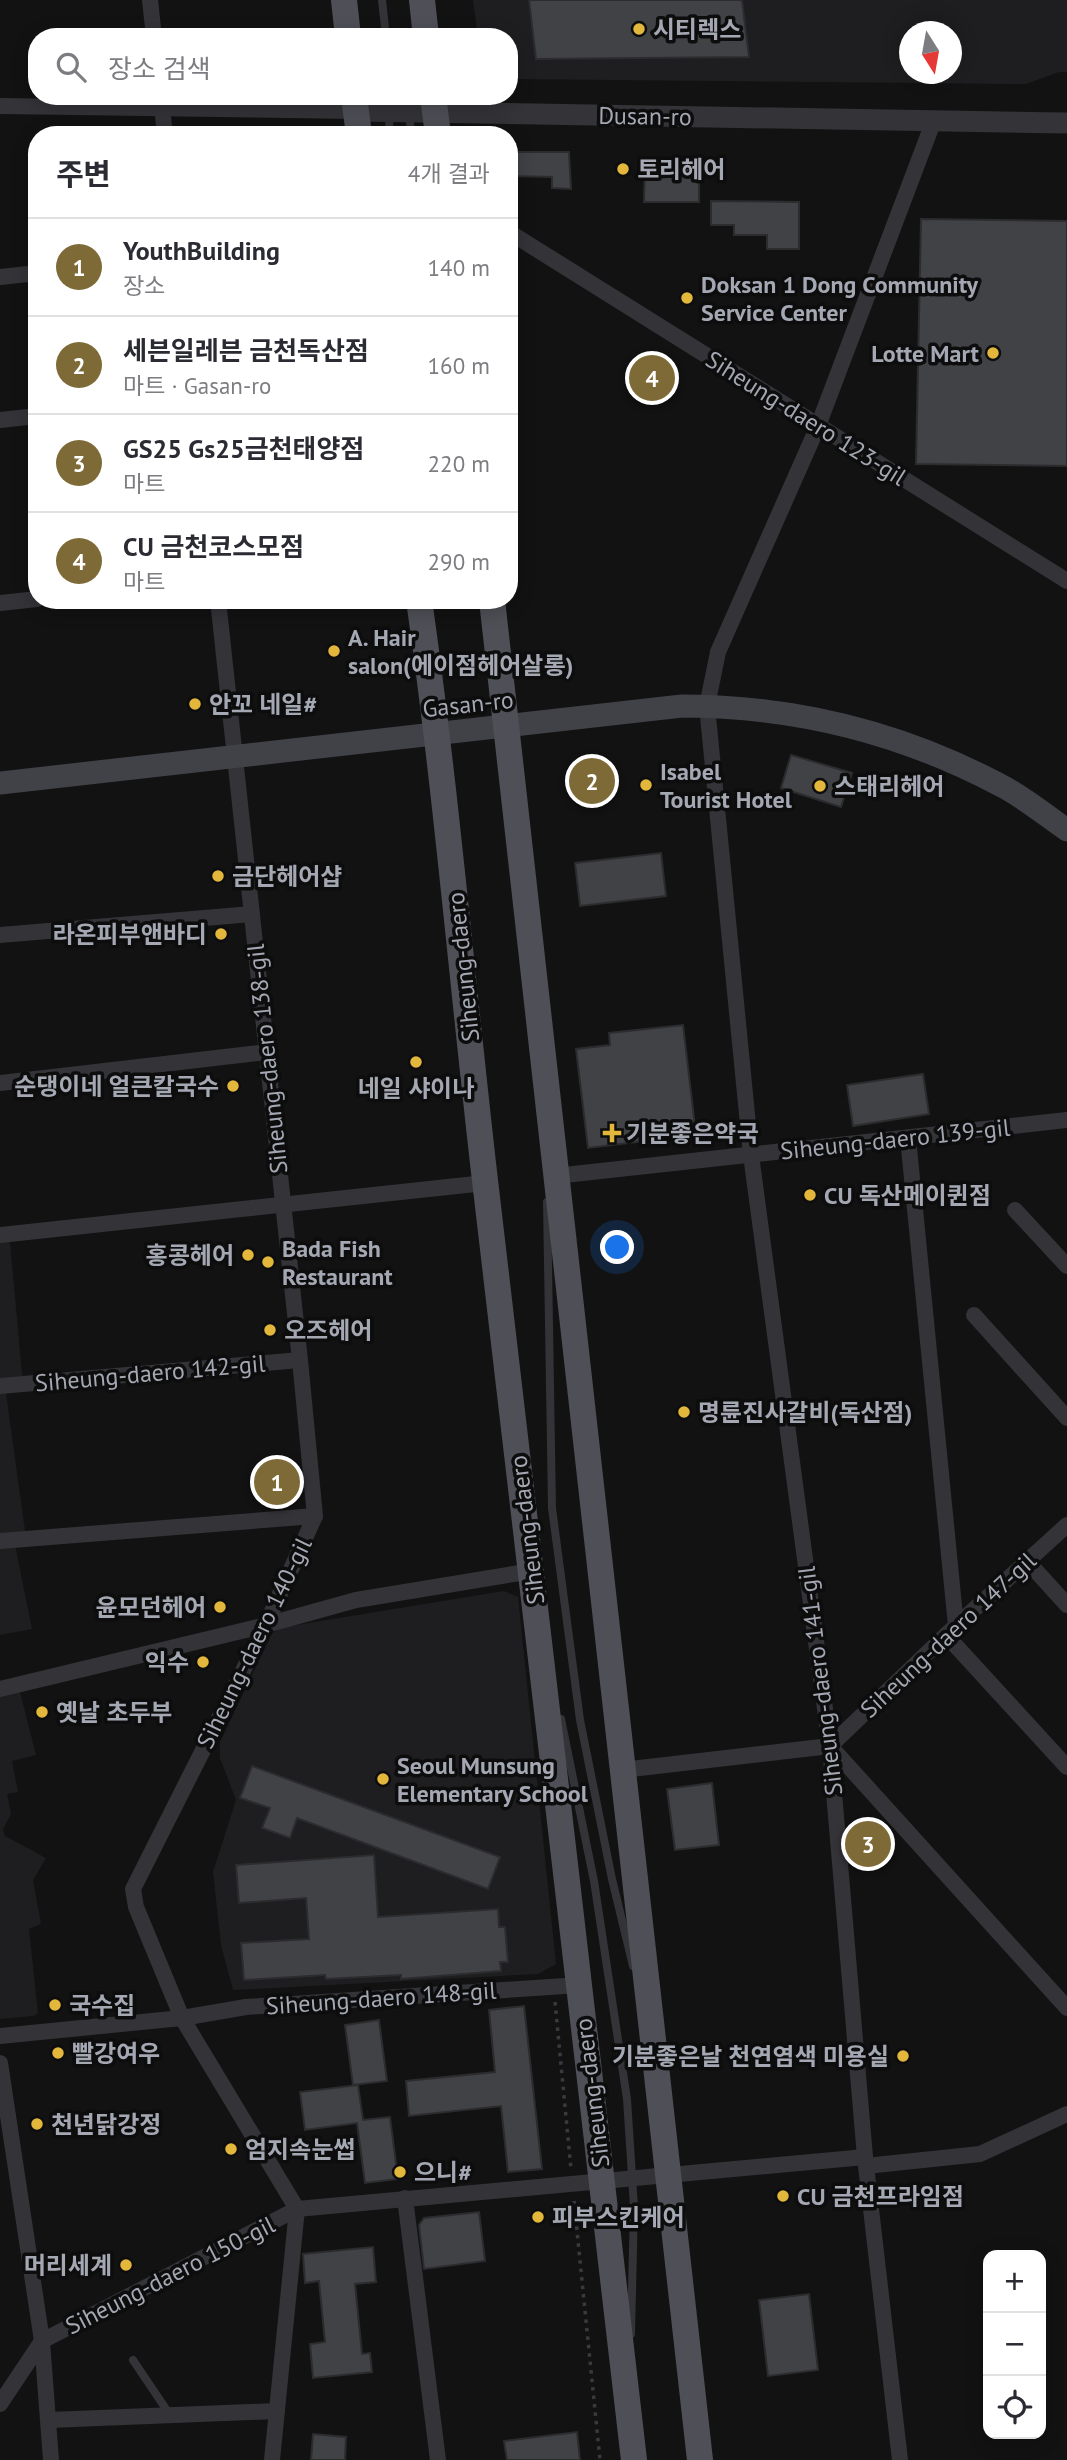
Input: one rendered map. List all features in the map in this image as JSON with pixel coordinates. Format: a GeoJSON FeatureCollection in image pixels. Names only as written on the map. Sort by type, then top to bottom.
{"type":"FeatureCollection","features":[{"type":"Feature","properties":{"kind":"main road"},"geometry":{"type":"LineString","coordinates":[[344,0],[347,28]]}},
{"type":"Feature","properties":{"kind":"main road","name":"Siheung-daero"},"geometry":{"type":"LineString","coordinates":[[420,609],[438,734],[485,1182],[534,1584],[634,2460]]}},
{"type":"Feature","properties":{"kind":"main road"},"geometry":{"type":"LineString","coordinates":[[493,609],[545,1087],[550,1185],[622,1770],[700,2460]]}},
{"type":"Feature","properties":{"kind":"main road","name":"Gasan-ro"},"geometry":{"type":"LineString","coordinates":[[0,783],[682,706],[707,706],[777,712],[826,720],[916,745],[1002,786],[1067,830]]}},
{"type":"Feature","properties":{"kind":"street"},"geometry":{"type":"LineString","coordinates":[[150,0],[153,28]]}},
{"type":"Feature","properties":{"kind":"street"},"geometry":{"type":"LineString","coordinates":[[0,106],[40,105]]}},
{"type":"Feature","properties":{"kind":"street"},"geometry":{"type":"LineString","coordinates":[[161,105],[164,126]]}},
{"type":"Feature","properties":{"kind":"street"},"geometry":{"type":"LineString","coordinates":[[210,105],[356,114]]}},
{"type":"Feature","properties":{"kind":"street","name":"Dusan-ro"},"geometry":{"type":"LineString","coordinates":[[356,114],[415,108],[1067,123]]}},
{"type":"Feature","properties":{"kind":"street"},"geometry":{"type":"LineString","coordinates":[[751,1155],[707,706],[718,652],[818,426],[934,120]]}},
{"type":"Feature","properties":{"kind":"street","name":"Siheung-daero 123-gil"},"geometry":{"type":"LineString","coordinates":[[518,238],[1067,581]]}},
{"type":"Feature","properties":{"kind":"street"},"geometry":{"type":"LineString","coordinates":[[0,277],[28,274]]}},
{"type":"Feature","properties":{"kind":"street"},"geometry":{"type":"LineString","coordinates":[[0,420],[28,417]]}},
{"type":"Feature","properties":{"kind":"street"},"geometry":{"type":"LineString","coordinates":[[0,603],[28,601]]}},
{"type":"Feature","properties":{"kind":"street"},"geometry":{"type":"LineString","coordinates":[[0,935],[252,914],[219,609]]}},
{"type":"Feature","properties":{"kind":"street","name":"Siheung-daero 138-gil"},"geometry":{"type":"LineString","coordinates":[[252,914],[282,1204]]}},
{"type":"Feature","properties":{"kind":"street"},"geometry":{"type":"LineString","coordinates":[[0,1083],[267,1052]]}},
{"type":"Feature","properties":{"kind":"street","name":"Siheung-daero 139-gil"},"geometry":{"type":"LineString","coordinates":[[550,1185],[751,1155],[1067,1120]]}},
{"type":"Feature","properties":{"kind":"street"},"geometry":{"type":"LineString","coordinates":[[908,1138],[951,1630],[1067,1767]]}},
{"type":"Feature","properties":{"kind":"street","name":"Siheung-daero 141-gil"},"geometry":{"type":"LineString","coordinates":[[751,1155],[830,1746],[866,2162],[900,2460]]}},
{"type":"Feature","properties":{"kind":"street","name":"Siheung-daero 138-gil"},"geometry":{"type":"LineString","coordinates":[[0,1235],[485,1182]]}},
{"type":"Feature","properties":{"kind":"street","name":"Siheung-daero 140-gil"},"geometry":{"type":"LineString","coordinates":[[182,2018],[136,1907],[133,1889],[266,1625],[315,1516],[282,1204]]}},
{"type":"Feature","properties":{"kind":"street"},"geometry":{"type":"LineString","coordinates":[[1015,1210],[1067,1266]]}},
{"type":"Feature","properties":{"kind":"street"},"geometry":{"type":"LineString","coordinates":[[974,1315],[1067,1418]]}},
{"type":"Feature","properties":{"kind":"street","name":"Siheung-daero 142-gil"},"geometry":{"type":"LineString","coordinates":[[0,1386],[300,1360]]}},
{"type":"Feature","properties":{"kind":"street"},"geometry":{"type":"LineString","coordinates":[[0,1541],[315,1516]]}},
{"type":"Feature","properties":{"kind":"street","name":"Siheung-daero 147-gil"},"geometry":{"type":"LineString","coordinates":[[830,1746],[951,1630],[1067,1525]]}},
{"type":"Feature","properties":{"kind":"street"},"geometry":{"type":"LineString","coordinates":[[1027,1561],[1067,1605]]}},
{"type":"Feature","properties":{"kind":"street"},"geometry":{"type":"LineString","coordinates":[[0,1689],[266,1625],[356,1600],[534,1584]]}},
{"type":"Feature","properties":{"kind":"street"},"geometry":{"type":"LineString","coordinates":[[622,1770],[830,1746],[1067,2008]]}},
{"type":"Feature","properties":{"kind":"street","name":"Siheung-daero 148-gil"},"geometry":{"type":"LineString","coordinates":[[0,2036],[182,2018],[246,2007],[580,1985]]}},
{"type":"Feature","properties":{"kind":"street"},"geometry":{"type":"LineString","coordinates":[[182,2018],[297,2209]]}},
{"type":"Feature","properties":{"kind":"street"},"geometry":{"type":"LineString","coordinates":[[0,2063],[43,2341]]}},
{"type":"Feature","properties":{"kind":"street","name":"Siheung-daero 150-gil"},"geometry":{"type":"LineString","coordinates":[[0,2404],[43,2341],[297,2209],[668,2174],[980,2154],[1067,2114]]}},
{"type":"Feature","properties":{"kind":"street"},"geometry":{"type":"LineString","coordinates":[[405,2198],[438,2460]]}},
{"type":"Feature","properties":{"kind":"street","name":"Siheung-daero 150-gil"},"geometry":{"type":"LineString","coordinates":[[272,2460],[297,2209]]}},
{"type":"Feature","properties":{"kind":"street","name":"Siheung-daero 150-gil"},"geometry":{"type":"LineString","coordinates":[[43,2341],[51,2460]]}},
{"type":"Feature","properties":{"kind":"street"},"geometry":{"type":"LineString","coordinates":[[49,2420],[277,2412]]}},
{"type":"Feature","properties":{"kind":"lane"},"geometry":{"type":"LineString","coordinates":[[382,0],[385,28]]}},
{"type":"Feature","properties":{"kind":"lane"},"geometry":{"type":"LineString","coordinates":[[398,126],[415,108]]}},
{"type":"Feature","properties":{"kind":"lane"},"geometry":{"type":"LineString","coordinates":[[412,126],[415,108]]}},
{"type":"Feature","properties":{"kind":"lane"},"geometry":{"type":"LineString","coordinates":[[488,609],[497,644]]}},
{"type":"Feature","properties":{"kind":"lane"},"geometry":{"type":"LineString","coordinates":[[550,1185],[552,1508],[580,1720],[612,1880],[654,2057]]}},
{"type":"Feature","properties":{"kind":"lane"},"geometry":{"type":"LineString","coordinates":[[534,1584],[555,1690]]}},
{"type":"Feature","properties":{"kind":"lane"},"geometry":{"type":"LineString","coordinates":[[557,1703],[594,1881],[626,2099],[634,2207],[630,2426]]}},
{"type":"Feature","properties":{"kind":"lane"},"geometry":{"type":"LineString","coordinates":[[133,2360],[170,2415]]}},
{"type":"Feature","properties":{"kind":"path"},"geometry":{"type":"LineString","coordinates":[[553,1987],[600,2460]]}},
{"type":"Feature","properties":{"kind":"shaded area"},"geometry":{"type":"Polygon","coordinates":[[[473,0],[1067,0],[1067,72],[1059,72],[1026,84],[962,83],[962,21],[899,21],[899,83],[518,79],[518,28],[477,28],[473,0]]]}},
{"type":"Feature","properties":{"kind":"shaded area"},"geometry":{"type":"Polygon","coordinates":[[[0,1239],[10,1243],[23,1384],[5,1386],[26,1538],[14,1540],[32,1629],[0,1635],[0,1239]]]}},
{"type":"Feature","properties":{"kind":"shaded area","name":"Seoul Munsung Elementary School"},"geometry":{"type":"Polygon","coordinates":[[[504,1591],[518,1597],[556,1964],[538,1974],[233,1990],[221,1945],[213,1872],[236,1800],[220,1758],[220,1742],[272,1633],[284,1627],[504,1591]]]}},
{"type":"Feature","properties":{"kind":"shaded area"},"geometry":{"type":"Polygon","coordinates":[[[18,1684],[36,1755],[12,1761],[18,1792],[7,1794],[11,1814],[3,1829],[5,1836],[46,1858],[33,1880],[41,1924],[29,1929],[38,2013],[33,2016],[0,2019],[0,1689],[18,1684]]]}},
{"type":"Feature","properties":{"kind":"building","name":"시티렉스"},"geometry":{"type":"Polygon","coordinates":[[[529,0],[742,0],[749,57],[536,59],[529,0]]]}},
{"type":"Feature","properties":{"kind":"building"},"geometry":{"type":"Polygon","coordinates":[[[518,152],[569,152],[571,189],[552,188],[552,177],[518,176],[518,152]]]}},
{"type":"Feature","properties":{"kind":"building"},"geometry":{"type":"Polygon","coordinates":[[[645,161],[699,161],[699,202],[644,202],[645,161]]]}},
{"type":"Feature","properties":{"kind":"building"},"geometry":{"type":"Polygon","coordinates":[[[711,201],[799,202],[799,249],[767,249],[767,235],[734,235],[734,225],[711,225],[711,201]]]}},
{"type":"Feature","properties":{"kind":"building","name":"Lotte Mart"},"geometry":{"type":"Polygon","coordinates":[[[921,219],[1067,221],[1067,466],[916,464],[921,219]]]}},
{"type":"Feature","properties":{"kind":"building"},"geometry":{"type":"Polygon","coordinates":[[[791,755],[852,773],[841,807],[781,788],[791,755]]]}},
{"type":"Feature","properties":{"kind":"building"},"geometry":{"type":"Polygon","coordinates":[[[661,853],[666,896],[580,906],[575,863],[661,853]]]}},
{"type":"Feature","properties":{"kind":"building"},"geometry":{"type":"Polygon","coordinates":[[[683,1025],[696,1135],[588,1148],[576,1049],[610,1045],[609,1033],[683,1025]]]}},
{"type":"Feature","properties":{"kind":"building"},"geometry":{"type":"Polygon","coordinates":[[[923,1074],[929,1114],[853,1126],[847,1085],[923,1074]]]}},
{"type":"Feature","properties":{"kind":"building"},"geometry":{"type":"Polygon","coordinates":[[[295,1473],[296,1487],[288,1499],[262,1503],[259,1477],[295,1473]]]}},
{"type":"Feature","properties":{"kind":"building"},"geometry":{"type":"Polygon","coordinates":[[[252,1766],[500,1857],[488,1889],[297,1818],[290,1838],[262,1828],[270,1808],[240,1798],[252,1766]]]}},
{"type":"Feature","properties":{"kind":"building"},"geometry":{"type":"Polygon","coordinates":[[[712,1783],[719,1845],[675,1850],[667,1789],[712,1783]]]}},
{"type":"Feature","properties":{"kind":"building"},"geometry":{"type":"Polygon","coordinates":[[[374,1855],[378,1917],[498,1909],[499,1927],[505,1927],[508,1962],[500,1962],[501,1971],[401,1979],[401,1975],[326,1979],[325,1975],[244,1980],[241,1943],[309,1939],[306,1898],[239,1903],[236,1865],[374,1855]]]}},
{"type":"Feature","properties":{"kind":"building"},"geometry":{"type":"Polygon","coordinates":[[[524,2006],[542,2169],[508,2172],[501,2106],[409,2116],[406,2081],[495,2072],[489,2010],[524,2006]]]}},
{"type":"Feature","properties":{"kind":"building"},"geometry":{"type":"Polygon","coordinates":[[[379,2020],[387,2081],[353,2085],[345,2025],[379,2020]]]}},
{"type":"Feature","properties":{"kind":"building"},"geometry":{"type":"Polygon","coordinates":[[[358,2085],[363,2120],[390,2117],[398,2179],[365,2183],[357,2123],[305,2130],[300,2092],[358,2085]]]}},
{"type":"Feature","properties":{"kind":"building"},"geometry":{"type":"Polygon","coordinates":[[[479,2212],[485,2261],[424,2269],[419,2225],[424,2218],[479,2212]]]}},
{"type":"Feature","properties":{"kind":"building"},"geometry":{"type":"Polygon","coordinates":[[[373,2247],[376,2282],[355,2284],[362,2354],[370,2353],[372,2372],[313,2378],[310,2344],[325,2342],[319,2281],[305,2283],[303,2254],[373,2247]]]}},
{"type":"Feature","properties":{"kind":"building"},"geometry":{"type":"Polygon","coordinates":[[[809,2294],[818,2370],[768,2376],[759,2300],[809,2294]]]}},
{"type":"Feature","properties":{"kind":"building"},"geometry":{"type":"Polygon","coordinates":[[[577,2432],[580,2460],[507,2460],[504,2441],[577,2432]]]}},
{"type":"Feature","properties":{"kind":"building"},"geometry":{"type":"Polygon","coordinates":[[[313,2434],[346,2437],[345,2460],[311,2460],[313,2434]]]}},
{"type":"Feature","properties":{"kind":"place","name":"시티렉스"},"geometry":{"type":"Point","coordinates":[639,29]}},
{"type":"Feature","properties":{"kind":"place","name":"토리헤어"},"geometry":{"type":"Point","coordinates":[623,169]}},
{"type":"Feature","properties":{"kind":"place","name":"Doksan 1 Dong Community Service Center"},"geometry":{"type":"Point","coordinates":[687,298]}},
{"type":"Feature","properties":{"kind":"place","name":"Lotte Mart"},"geometry":{"type":"Point","coordinates":[993,353]}},
{"type":"Feature","properties":{"kind":"place","name":"CU 금천코스모점"},"geometry":{"type":"Point","coordinates":[652,378]}},
{"type":"Feature","properties":{"kind":"place","name":"A. Hair salon(에이점헤어살롱)"},"geometry":{"type":"Point","coordinates":[334,651]}},
{"type":"Feature","properties":{"kind":"place","name":"안꼬 네일#"},"geometry":{"type":"Point","coordinates":[195,704]}},
{"type":"Feature","properties":{"kind":"place","name":"세븐일레븐 금천독산점"},"geometry":{"type":"Point","coordinates":[592,781]}},
{"type":"Feature","properties":{"kind":"place","name":"Isabel Tourist Hotel"},"geometry":{"type":"Point","coordinates":[646,785]}},
{"type":"Feature","properties":{"kind":"place","name":"스태리헤어"},"geometry":{"type":"Point","coordinates":[820,786]}},
{"type":"Feature","properties":{"kind":"place","name":"금단헤어샵"},"geometry":{"type":"Point","coordinates":[218,876]}},
{"type":"Feature","properties":{"kind":"place","name":"라온피부앤바디"},"geometry":{"type":"Point","coordinates":[221,934]}},
{"type":"Feature","properties":{"kind":"place","name":"네일 샤이나"},"geometry":{"type":"Point","coordinates":[416,1062]}},
{"type":"Feature","properties":{"kind":"place","name":"순댕이네 얼큰칼국수"},"geometry":{"type":"Point","coordinates":[233,1086]}},
{"type":"Feature","properties":{"kind":"place","name":"기분좋은약국"},"geometry":{"type":"Point","coordinates":[612,1133]}},
{"type":"Feature","properties":{"kind":"place","name":"CU 독산메이퀸점"},"geometry":{"type":"Point","coordinates":[810,1195]}},
{"type":"Feature","properties":{"kind":"place","name":"홍콩헤어"},"geometry":{"type":"Point","coordinates":[248,1255]}},
{"type":"Feature","properties":{"kind":"place","name":"Bada Fish Restaurant"},"geometry":{"type":"Point","coordinates":[268,1262]}},
{"type":"Feature","properties":{"kind":"place","name":"오즈헤어"},"geometry":{"type":"Point","coordinates":[270,1330]}},
{"type":"Feature","properties":{"kind":"place","name":"명륜진사갈비(독산점)"},"geometry":{"type":"Point","coordinates":[684,1412]}},
{"type":"Feature","properties":{"kind":"place","name":"YouthBuilding"},"geometry":{"type":"Point","coordinates":[277,1482]}},
{"type":"Feature","properties":{"kind":"place","name":"윤모던헤어"},"geometry":{"type":"Point","coordinates":[220,1607]}},
{"type":"Feature","properties":{"kind":"place","name":"익수"},"geometry":{"type":"Point","coordinates":[203,1662]}},
{"type":"Feature","properties":{"kind":"place","name":"옛날 초두부"},"geometry":{"type":"Point","coordinates":[42,1712]}},
{"type":"Feature","properties":{"kind":"place","name":"Seoul Munsung Elementary School"},"geometry":{"type":"Point","coordinates":[383,1779]}},
{"type":"Feature","properties":{"kind":"place","name":"GS25 Gs25금천태양점"},"geometry":{"type":"Point","coordinates":[868,1844]}},
{"type":"Feature","properties":{"kind":"place","name":"국수집"},"geometry":{"type":"Point","coordinates":[55,2005]}},
{"type":"Feature","properties":{"kind":"place","name":"빨강여우"},"geometry":{"type":"Point","coordinates":[58,2053]}},
{"type":"Feature","properties":{"kind":"place","name":"기분좋은날 천연염색 미용실"},"geometry":{"type":"Point","coordinates":[903,2056]}},
{"type":"Feature","properties":{"kind":"place","name":"천년닭강정"},"geometry":{"type":"Point","coordinates":[37,2124]}},
{"type":"Feature","properties":{"kind":"place","name":"엄지속눈썹"},"geometry":{"type":"Point","coordinates":[231,2149]}},
{"type":"Feature","properties":{"kind":"place","name":"으니#"},"geometry":{"type":"Point","coordinates":[400,2172]}},
{"type":"Feature","properties":{"kind":"place","name":"CU 금천프라임점"},"geometry":{"type":"Point","coordinates":[783,2196]}},
{"type":"Feature","properties":{"kind":"place","name":"피부스킨케어"},"geometry":{"type":"Point","coordinates":[538,2217]}},
{"type":"Feature","properties":{"kind":"place","name":"머리세계"},"geometry":{"type":"Point","coordinates":[126,2265]}}]}
